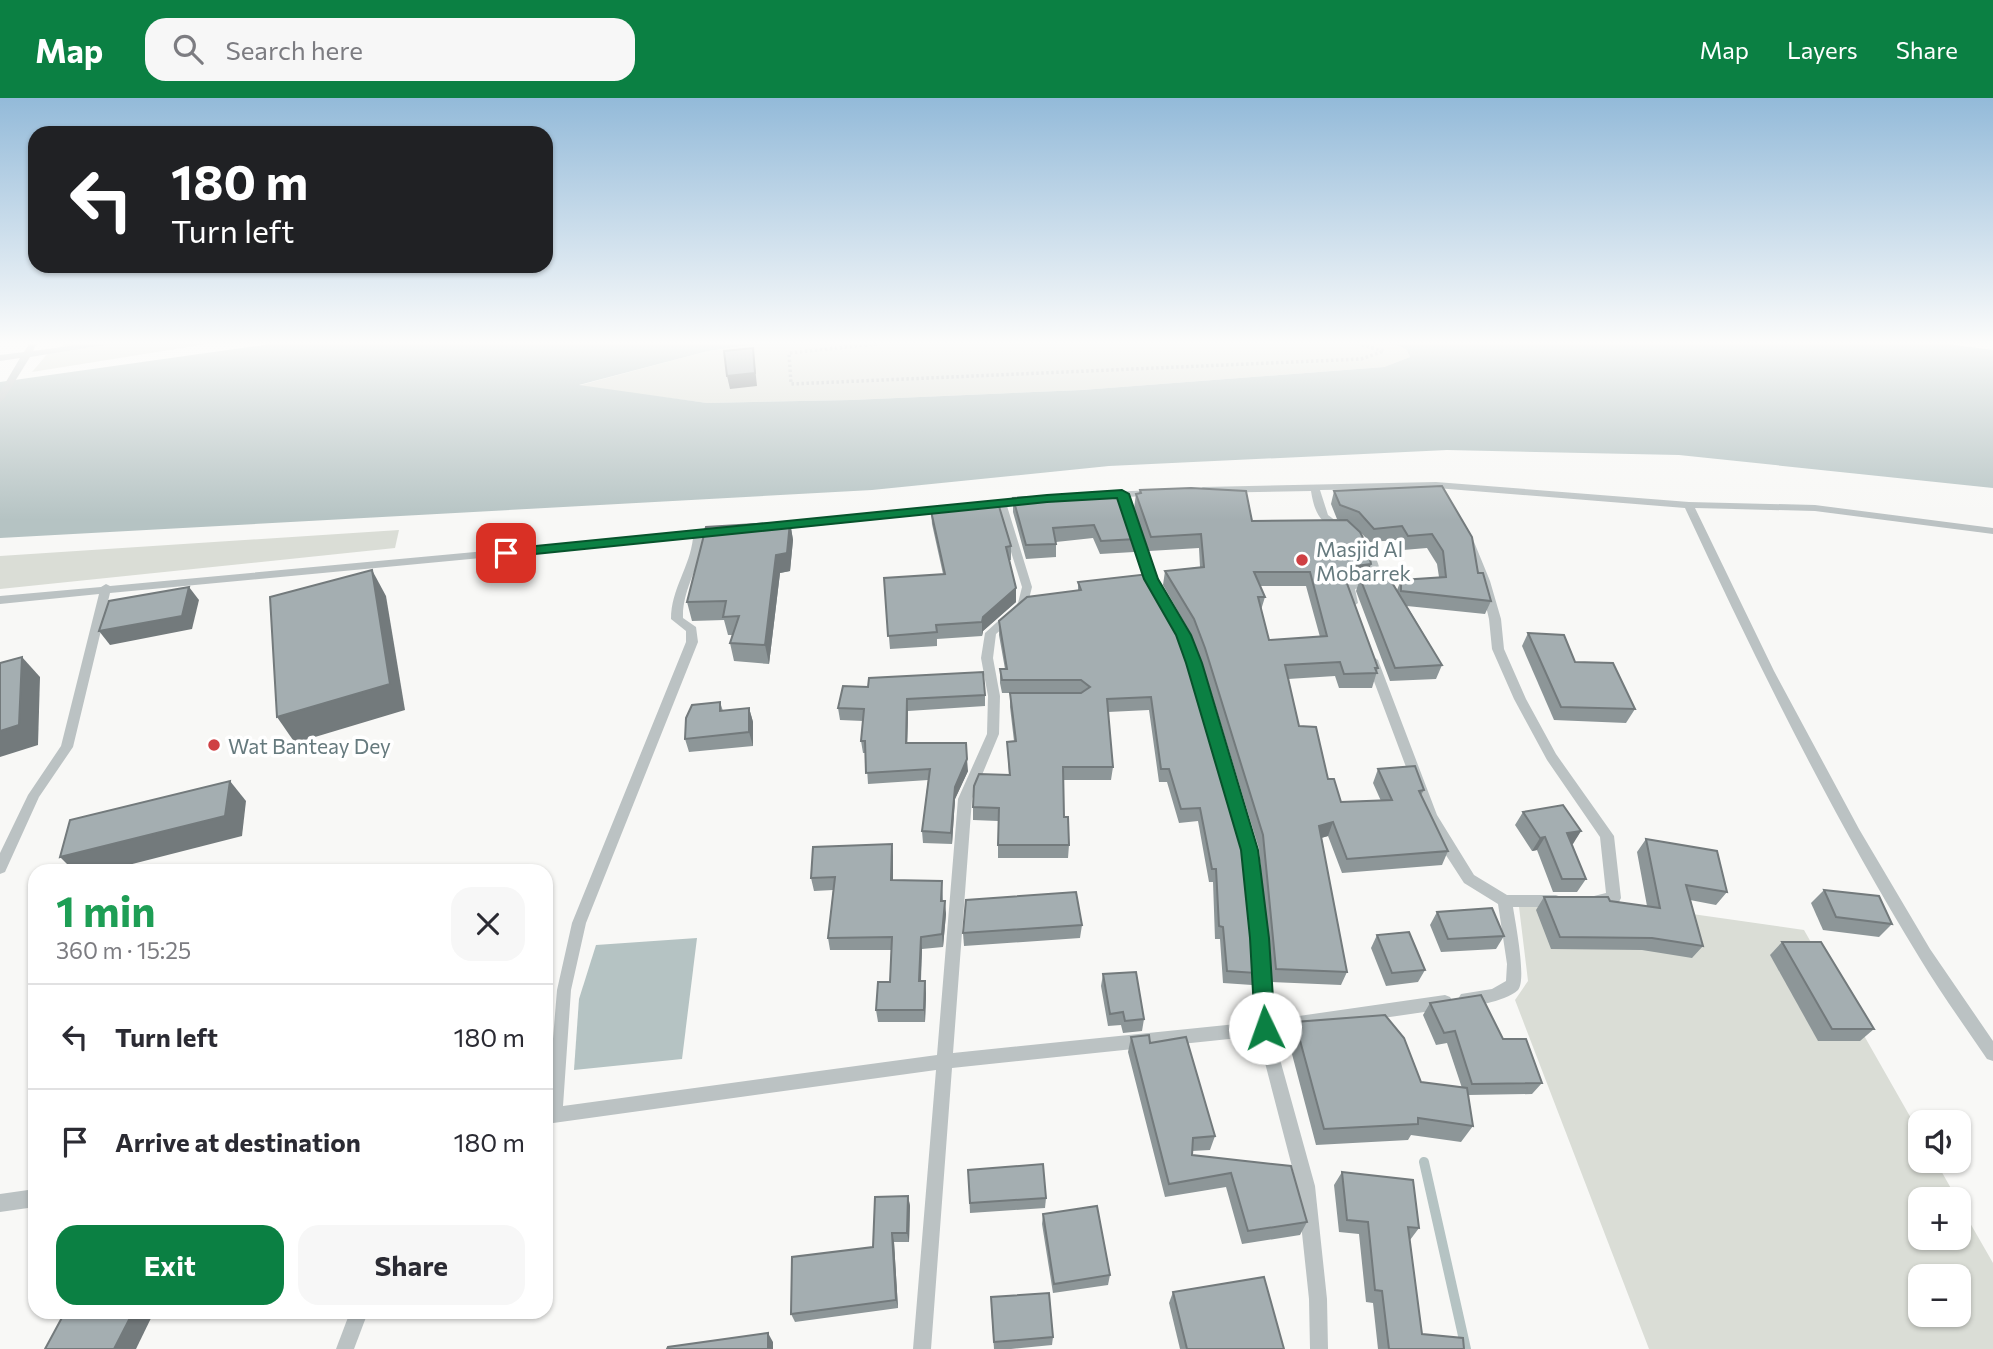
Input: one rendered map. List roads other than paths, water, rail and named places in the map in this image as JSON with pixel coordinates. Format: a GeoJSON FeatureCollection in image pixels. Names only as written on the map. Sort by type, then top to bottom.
{"type":"FeatureCollection","features":[{"type":"Feature","properties":{"kind":"street"},"geometry":{"type":"LineString","coordinates":[[1436,485],[1449,505]]}},
{"type":"Feature","properties":{"kind":"street"},"geometry":{"type":"LineString","coordinates":[[1191,491],[1436,485],[1689,505],[1815,508],[1993,531]]}},
{"type":"Feature","properties":{"kind":"street"},"geometry":{"type":"LineString","coordinates":[[1314,487],[1324,519],[1349,530]]}},
{"type":"Feature","properties":{"kind":"street"},"geometry":{"type":"LineString","coordinates":[[974,507],[1164,492]]}},
{"type":"Feature","properties":{"kind":"street"},"geometry":{"type":"LineString","coordinates":[[1122,494],[1151,579],[1183,635],[1194,663],[1250,850],[1265,1028],[1306,1186],[1318,1299],[1319,1349]]}},
{"type":"Feature","properties":{"kind":"street"},"geometry":{"type":"LineString","coordinates":[[922,1349],[965,799],[993,734],[1000,700],[988,659],[991,633],[1023,604],[1027,587],[1001,504]]}},
{"type":"Feature","properties":{"kind":"street"},"geometry":{"type":"LineString","coordinates":[[1689,505],[1742,621],[1827,785],[1917,941],[1993,1054]]}},
{"type":"Feature","properties":{"kind":"street"},"geometry":{"type":"LineString","coordinates":[[768,527],[960,508]]}},
{"type":"Feature","properties":{"kind":"street"},"geometry":{"type":"LineString","coordinates":[[1367,648],[1431,815],[1469,879],[1505,901],[1603,901],[1614,898],[1607,836],[1551,757],[1520,699],[1498,649],[1495,619],[1485,581],[1461,524]]}},
{"type":"Feature","properties":{"kind":"street"},"geometry":{"type":"LineString","coordinates":[[0,600],[727,531]]}},
{"type":"Feature","properties":{"kind":"street"},"geometry":{"type":"LineString","coordinates":[[553,1088],[564,990],[579,923],[692,642],[692,630],[677,619],[676,609],[695,561],[699,534]]}},
{"type":"Feature","properties":{"kind":"street"},"geometry":{"type":"LineString","coordinates":[[1356,613],[1349,586],[1374,583],[1376,578],[1368,551],[1358,541]]}},
{"type":"Feature","properties":{"kind":"street"},"geometry":{"type":"LineString","coordinates":[[0,868],[34,795],[67,747],[106,588]]}},
{"type":"Feature","properties":{"kind":"street"},"geometry":{"type":"LineString","coordinates":[[553,1115],[944,1061],[1265,1028],[1494,995],[1513,985],[1514,964],[1505,901]]}},
{"type":"Feature","properties":{"kind":"street"},"geometry":{"type":"LineString","coordinates":[[0,1203],[28,1199]]}},
{"type":"Feature","properties":{"kind":"street"},"geometry":{"type":"LineString","coordinates":[[345,1349],[356,1319]]}},
{"type":"Feature","properties":{"kind":"waterway"},"geometry":{"type":"LineString","coordinates":[[1424,1162],[1466,1349]]}},
{"type":"Feature","properties":{"kind":"place","name":"Masjid Al Mobarrek"},"geometry":{"type":"Point","coordinates":[1302,560]}},
{"type":"Feature","properties":{"kind":"place","name":"Wat Banteay Dey"},"geometry":{"type":"Point","coordinates":[214,745]}}]}
